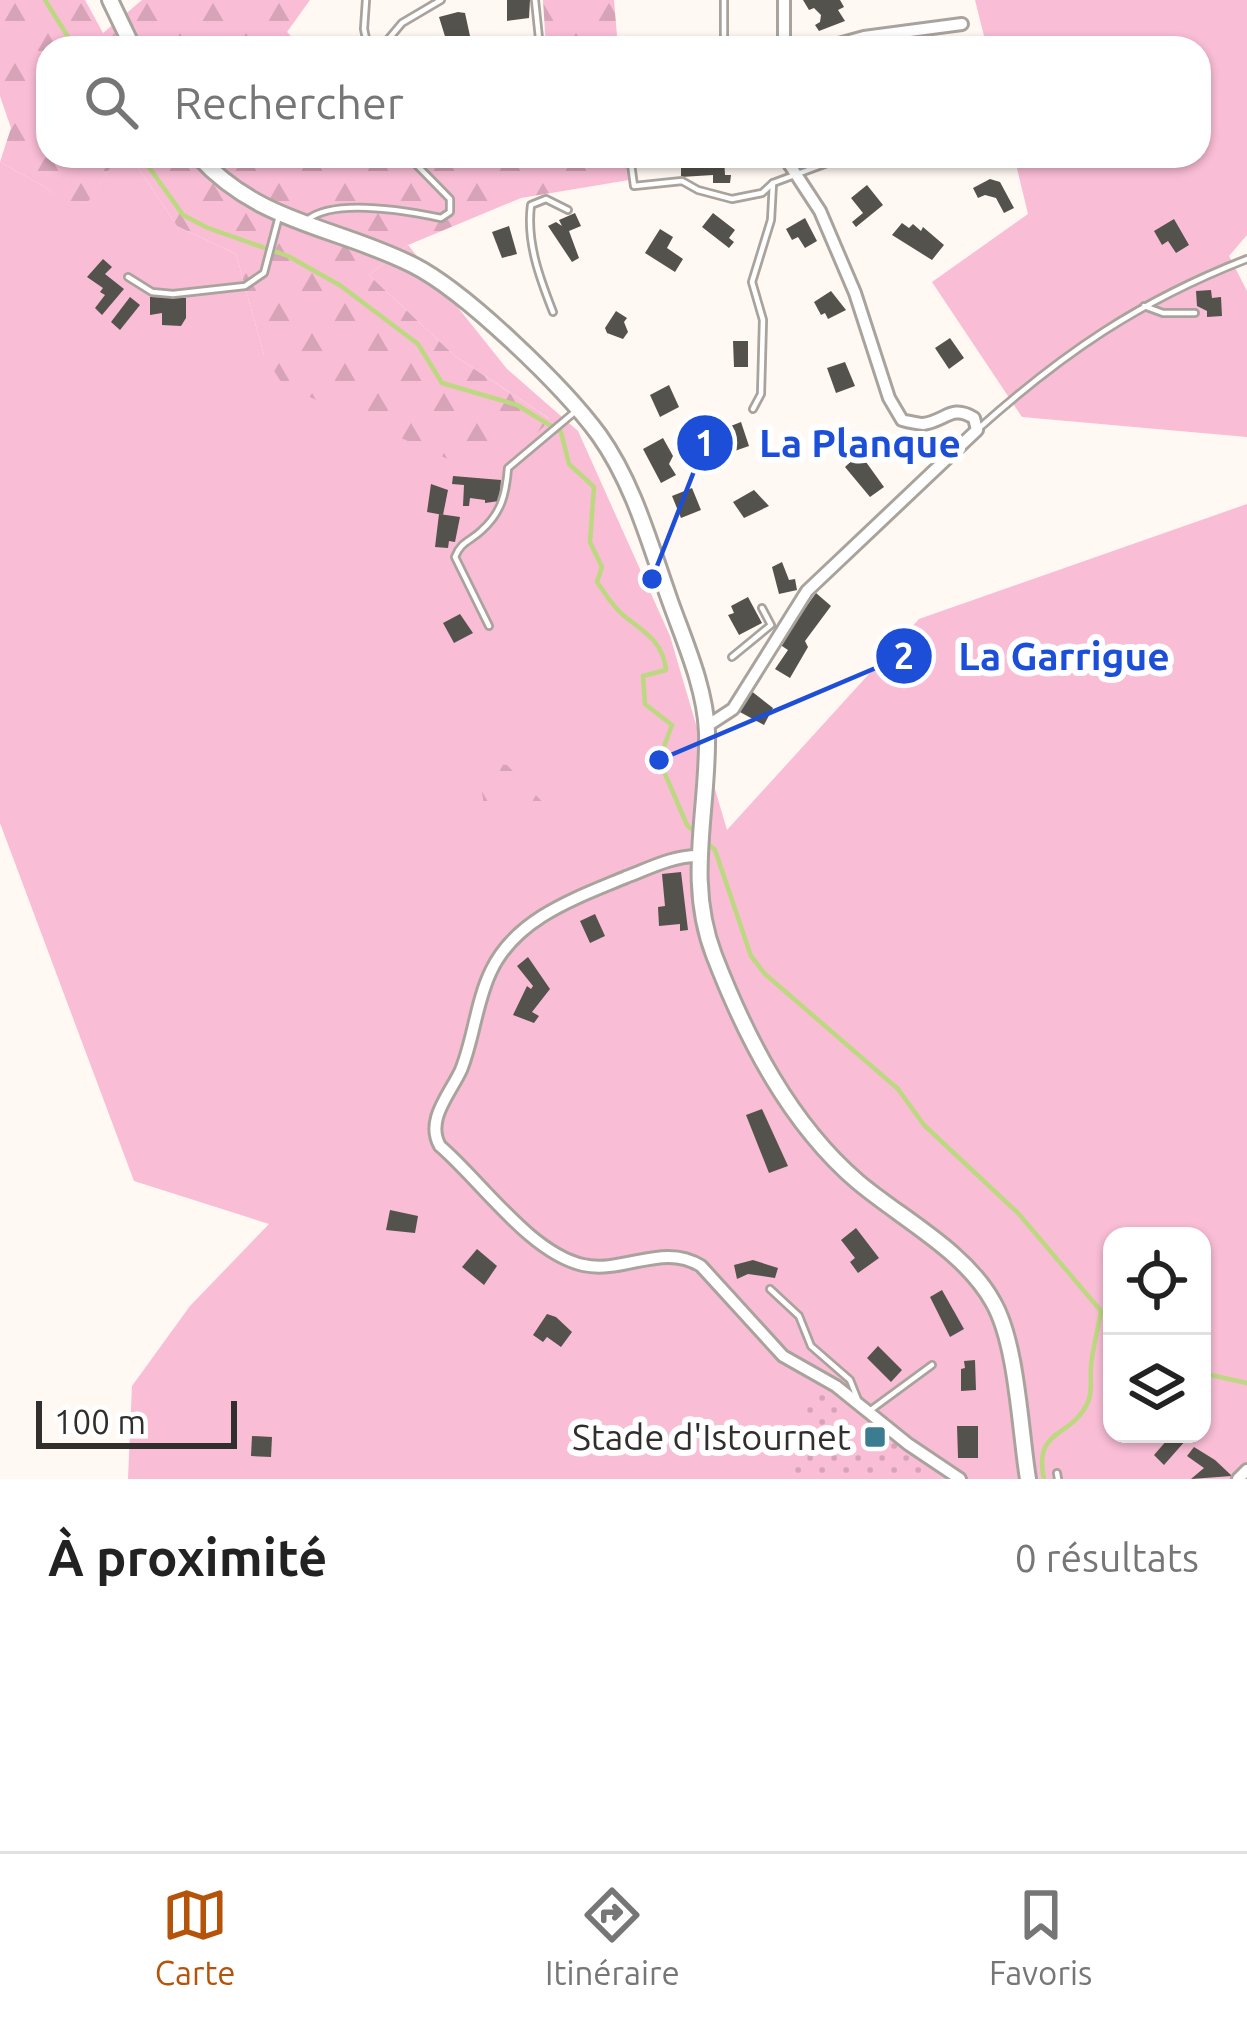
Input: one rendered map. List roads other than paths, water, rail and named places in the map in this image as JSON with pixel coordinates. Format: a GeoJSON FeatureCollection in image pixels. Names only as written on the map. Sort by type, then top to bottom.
{"type":"FeatureCollection","features":[{"type":"Feature","properties":{"kind":"street"},"geometry":{"type":"LineString","coordinates":[[110,0],[127,36]]}},
{"type":"Feature","properties":{"kind":"street"},"geometry":{"type":"LineString","coordinates":[[784,0],[784,36]]}},
{"type":"Feature","properties":{"kind":"street"},"geometry":{"type":"LineString","coordinates":[[872,36],[962,24]]}},
{"type":"Feature","properties":{"kind":"street"},"geometry":{"type":"LineString","coordinates":[[209,168],[232,190],[279,216],[377,250],[445,283],[616,463],[690,657],[707,726],[698,851],[701,916],[715,958],[757,1048],[802,1124],[855,1179],[966,1268],[994,1303],[1006,1332],[1028,1479]]}},
{"type":"Feature","properties":{"kind":"street"},"geometry":{"type":"LineString","coordinates":[[707,726],[733,709],[807,591],[977,430],[974,418],[963,411],[923,424],[902,420],[889,398],[856,292],[820,211],[791,168]]}},
{"type":"Feature","properties":{"kind":"street"},"geometry":{"type":"LineString","coordinates":[[698,851],[568,901],[532,924],[503,952],[491,970],[463,1065],[435,1120],[433,1135],[558,1256],[611,1267],[661,1255],[686,1256],[701,1266],[783,1356],[836,1386],[960,1479]]}},
{"type":"Feature","properties":{"kind":"lane"},"geometry":{"type":"LineString","coordinates":[[366,0],[366,36]]}},
{"type":"Feature","properties":{"kind":"lane"},"geometry":{"type":"LineString","coordinates":[[391,36],[401,23],[441,0]]}},
{"type":"Feature","properties":{"kind":"lane"},"geometry":{"type":"LineString","coordinates":[[535,0],[539,36]]}},
{"type":"Feature","properties":{"kind":"lane"},"geometry":{"type":"LineString","coordinates":[[724,0],[724,36]]}},
{"type":"Feature","properties":{"kind":"lane"},"geometry":{"type":"LineString","coordinates":[[304,225],[319,211],[354,208],[441,218],[450,212],[450,200],[419,168]]}},
{"type":"Feature","properties":{"kind":"lane"},"geometry":{"type":"LineString","coordinates":[[632,168],[634,186],[682,181],[733,199],[762,193],[773,183],[817,168]]}},
{"type":"Feature","properties":{"kind":"lane"},"geometry":{"type":"LineString","coordinates":[[753,409],[761,394],[763,320],[752,282],[771,220],[773,183]]}},
{"type":"Feature","properties":{"kind":"lane"},"geometry":{"type":"LineString","coordinates":[[553,312],[538,272],[531,206],[546,199],[568,210]]}},
{"type":"Feature","properties":{"kind":"lane"},"geometry":{"type":"LineString","coordinates":[[128,277],[152,292],[172,294],[245,286],[264,273],[279,216]]}},
{"type":"Feature","properties":{"kind":"lane"},"geometry":{"type":"LineString","coordinates":[[977,430],[1036,378],[1144,306],[1178,286],[1247,260]]}},
{"type":"Feature","properties":{"kind":"lane"},"geometry":{"type":"LineString","coordinates":[[1144,306],[1163,313],[1195,313]]}},
{"type":"Feature","properties":{"kind":"lane"},"geometry":{"type":"LineString","coordinates":[[489,626],[455,557],[460,544],[482,530],[505,501],[508,468],[570,415]]}},
{"type":"Feature","properties":{"kind":"lane"},"geometry":{"type":"LineString","coordinates":[[732,657],[771,625],[762,608]]}},
{"type":"Feature","properties":{"kind":"lane"},"geometry":{"type":"LineString","coordinates":[[770,1289],[799,1316],[811,1346],[850,1380],[865,1409],[932,1365]]}},
{"type":"Feature","properties":{"kind":"waterway"},"geometry":{"type":"LineString","coordinates":[[45,0],[68,36]]}},
{"type":"Feature","properties":{"kind":"waterway"},"geometry":{"type":"LineString","coordinates":[[150,168],[183,215],[288,256],[341,286],[418,344],[442,383],[517,405],[561,432],[569,464],[594,487],[590,542],[602,567],[597,582],[619,611],[651,638],[664,660],[666,670],[643,676],[645,704],[672,725],[659,760],[687,825],[697,834]]}},
{"type":"Feature","properties":{"kind":"waterway"},"geometry":{"type":"LineString","coordinates":[[705,841],[715,850],[751,956],[765,974],[898,1089],[924,1125],[1018,1213],[1101,1311],[1089,1400],[1080,1415],[1048,1442],[1042,1463],[1044,1479]]}},
{"type":"Feature","properties":{"kind":"waterway"},"geometry":{"type":"LineString","coordinates":[[1211,1375],[1247,1383]]}},
{"type":"Feature","properties":{"kind":"place","name":"La Planque"},"geometry":{"type":"Point","coordinates":[652,579]}},
{"type":"Feature","properties":{"kind":"place","name":"La Garrigue"},"geometry":{"type":"Point","coordinates":[659,760]}},
{"type":"Feature","properties":{"kind":"place","name":"Stade d'Istournet"},"geometry":{"type":"Point","coordinates":[875,1437]}}]}
